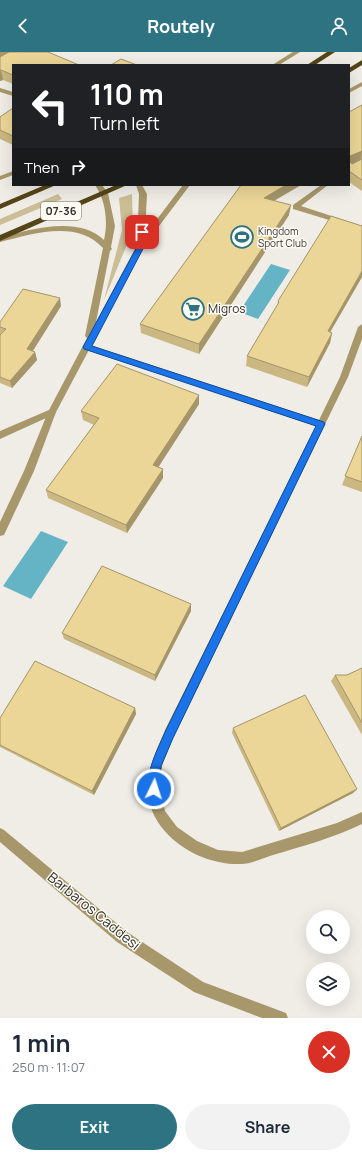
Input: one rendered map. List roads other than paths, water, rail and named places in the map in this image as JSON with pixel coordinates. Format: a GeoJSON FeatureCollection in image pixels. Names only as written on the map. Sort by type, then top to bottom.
{"type":"FeatureCollection","features":[{"type":"Feature","properties":{"kind":"highway"},"geometry":{"type":"LineString","coordinates":[[312,64],[332,52]]}},
{"type":"Feature","properties":{"kind":"highway"},"geometry":{"type":"LineString","coordinates":[[350,70],[362,62]]}},
{"type":"Feature","properties":{"kind":"highway","name":"07-36"},"geometry":{"type":"LineString","coordinates":[[0,207],[50,186]]}},
{"type":"Feature","properties":{"kind":"highway","name":"07-36"},"geometry":{"type":"LineString","coordinates":[[0,239],[121,186]]}},
{"type":"Feature","properties":{"kind":"street"},"geometry":{"type":"LineString","coordinates":[[276,64],[297,52]]}},
{"type":"Feature","properties":{"kind":"street"},"geometry":{"type":"LineString","coordinates":[[350,90],[362,84]]}},
{"type":"Feature","properties":{"kind":"street"},"geometry":{"type":"LineString","coordinates":[[0,90],[10,93]]}},
{"type":"Feature","properties":{"kind":"street"},"geometry":{"type":"LineString","coordinates":[[0,96],[10,93]]}},
{"type":"Feature","properties":{"kind":"street"},"geometry":{"type":"LineString","coordinates":[[0,178],[12,173]]}},
{"type":"Feature","properties":{"kind":"street"},"geometry":{"type":"LineString","coordinates":[[87,347],[108,249],[111,226],[104,193],[99,186]]}},
{"type":"Feature","properties":{"kind":"street"},"geometry":{"type":"LineString","coordinates":[[139,186],[143,194],[141,245]]}},
{"type":"Feature","properties":{"kind":"street"},"geometry":{"type":"LineString","coordinates":[[0,532],[29,471],[52,412],[141,245],[186,186]]}},
{"type":"Feature","properties":{"kind":"street"},"geometry":{"type":"LineString","coordinates":[[324,186],[296,207],[362,228]]}},
{"type":"Feature","properties":{"kind":"street"},"geometry":{"type":"LineString","coordinates":[[0,239],[51,228],[74,230],[95,236],[108,249]]}},
{"type":"Feature","properties":{"kind":"street"},"geometry":{"type":"LineString","coordinates":[[362,327],[344,377],[170,734],[156,766],[154,789],[159,814],[173,832],[193,846],[218,856],[242,858],[338,829],[362,818]]}},
{"type":"Feature","properties":{"kind":"street"},"geometry":{"type":"LineString","coordinates":[[87,347],[321,424]]}},
{"type":"Feature","properties":{"kind":"street"},"geometry":{"type":"LineString","coordinates":[[0,436],[52,412]]}},
{"type":"Feature","properties":{"kind":"street","name":"Barbaros Caddesi"},"geometry":{"type":"LineString","coordinates":[[0,834],[122,937],[199,986],[281,1018]]}},
{"type":"Feature","properties":{"kind":"water"},"geometry":{"type":"Polygon","coordinates":[[[271,264],[290,270],[258,319],[239,312],[271,264]]]}},
{"type":"Feature","properties":{"kind":"water"},"geometry":{"type":"Polygon","coordinates":[[[41,531],[68,542],[31,599],[3,586],[41,531]]]}},
{"type":"Feature","properties":{"kind":"place","name":"Kingdom Sport Club"},"geometry":{"type":"Point","coordinates":[242,237]}},
{"type":"Feature","properties":{"kind":"place","name":"Migros"},"geometry":{"type":"Point","coordinates":[193,309]}}]}
